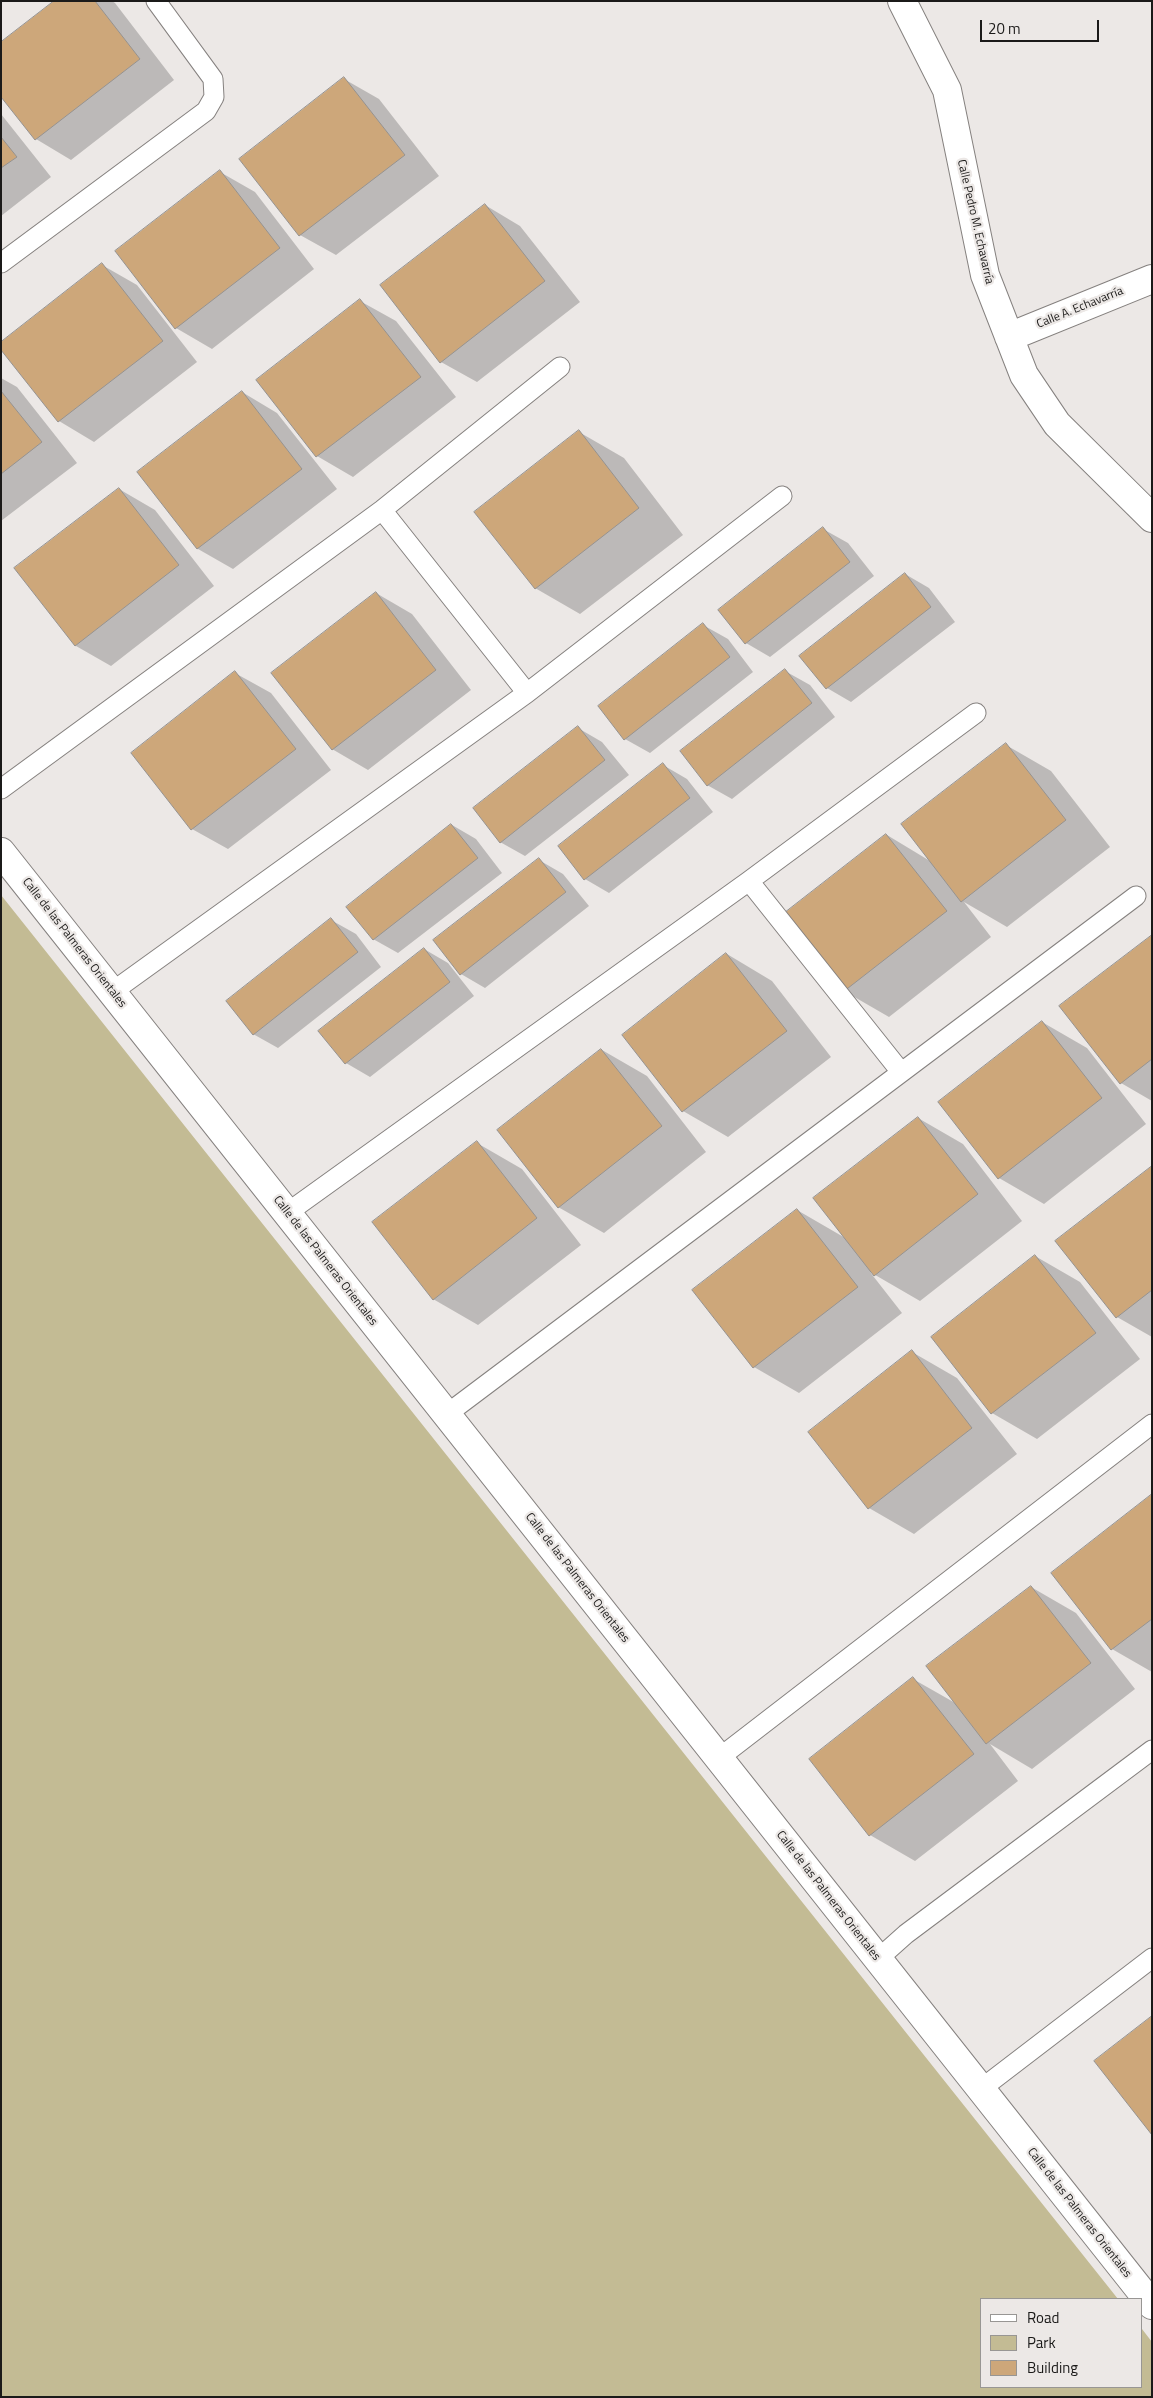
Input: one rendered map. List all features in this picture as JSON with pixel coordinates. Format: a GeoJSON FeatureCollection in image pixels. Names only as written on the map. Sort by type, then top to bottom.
{"type":"FeatureCollection","features":[{"type":"Feature","properties":{"kind":"street","name":"Calle Pedro M. Echavarría"},"geometry":{"type":"LineString","coordinates":[[902,1],[947,90],[985,275],[1024,375],[1058,424],[1152,518]]}},
{"type":"Feature","properties":{"kind":"street","name":"Calle A. Echavarría"},"geometry":{"type":"LineString","coordinates":[[1008,337],[1152,279]]}},
{"type":"Feature","properties":{"kind":"street","name":"Calle de las Palmeras Orientales"},"geometry":{"type":"LineString","coordinates":[[1,852],[1152,2305]]}},
{"type":"Feature","properties":{"kind":"lane"},"geometry":{"type":"LineString","coordinates":[[1,263],[206,111],[214,97],[213,79],[156,1]]}},
{"type":"Feature","properties":{"kind":"lane"},"geometry":{"type":"LineString","coordinates":[[1,789],[382,510],[560,367]]}},
{"type":"Feature","properties":{"kind":"lane"},"geometry":{"type":"LineString","coordinates":[[112,992],[527,693],[782,496]]}},
{"type":"Feature","properties":{"kind":"lane"},"geometry":{"type":"LineString","coordinates":[[382,510],[527,693]]}},
{"type":"Feature","properties":{"kind":"lane"},"geometry":{"type":"LineString","coordinates":[[287,1213],[748,882],[976,713]]}},
{"type":"Feature","properties":{"kind":"lane"},"geometry":{"type":"LineString","coordinates":[[748,882],[901,1072]]}},
{"type":"Feature","properties":{"kind":"lane"},"geometry":{"type":"LineString","coordinates":[[447,1414],[1136,896]]}},
{"type":"Feature","properties":{"kind":"lane"},"geometry":{"type":"LineString","coordinates":[[719,1758],[1152,1424]]}},
{"type":"Feature","properties":{"kind":"lane"},"geometry":{"type":"LineString","coordinates":[[878,1959],[914,1928],[1152,1750]]}},
{"type":"Feature","properties":{"kind":"lane"},"geometry":{"type":"LineString","coordinates":[[981,2089],[1152,1958]]}},
{"type":"Feature","properties":{"kind":"green space"},"geometry":{"type":"Polygon","coordinates":[[[1,895],[1117,2298],[980,2298],[980,2388],[1143,2388],[1143,2330],[1152,2342],[1152,2397],[1,2397],[1,895]]]}},
{"type":"Feature","properties":{"kind":"building"},"geometry":{"type":"Polygon","coordinates":[[[54,1],[95,1],[140,59],[35,140],[1,97],[1,42],[54,1]]]}},
{"type":"Feature","properties":{"kind":"building"},"geometry":{"type":"Polygon","coordinates":[[[344,77],[405,155],[299,236],[239,159],[344,77]]]}},
{"type":"Feature","properties":{"kind":"building"},"geometry":{"type":"Polygon","coordinates":[[[1,137],[17,157],[1,168],[1,137]]]}},
{"type":"Feature","properties":{"kind":"building"},"geometry":{"type":"Polygon","coordinates":[[[220,170],[280,248],[175,329],[115,251],[220,170]]]}},
{"type":"Feature","properties":{"kind":"building"},"geometry":{"type":"Polygon","coordinates":[[[485,204],[545,281],[440,363],[380,285],[485,204]]]}},
{"type":"Feature","properties":{"kind":"building"},"geometry":{"type":"Polygon","coordinates":[[[102,263],[163,341],[58,422],[1,350],[1,342],[102,263]]]}},
{"type":"Feature","properties":{"kind":"building"},"geometry":{"type":"Polygon","coordinates":[[[360,299],[421,377],[316,457],[256,380],[360,299]]]}},
{"type":"Feature","properties":{"kind":"building"},"geometry":{"type":"Polygon","coordinates":[[[1,391],[42,442],[1,474],[1,391]]]}},
{"type":"Feature","properties":{"kind":"building"},"geometry":{"type":"Polygon","coordinates":[[[242,391],[302,469],[197,549],[137,472],[242,391]]]}},
{"type":"Feature","properties":{"kind":"building"},"geometry":{"type":"Polygon","coordinates":[[[579,430],[639,508],[535,589],[474,512],[579,430]]]}},
{"type":"Feature","properties":{"kind":"building"},"geometry":{"type":"Polygon","coordinates":[[[119,488],[179,565],[75,646],[14,568],[119,488]]]}},
{"type":"Feature","properties":{"kind":"building"},"geometry":{"type":"Polygon","coordinates":[[[823,527],[850,562],[745,644],[718,610],[823,527]]]}},
{"type":"Feature","properties":{"kind":"building"},"geometry":{"type":"Polygon","coordinates":[[[905,573],[931,607],[826,689],[799,656],[905,573]]]}},
{"type":"Feature","properties":{"kind":"building"},"geometry":{"type":"Polygon","coordinates":[[[376,592],[436,670],[332,750],[271,673],[376,592]]]}},
{"type":"Feature","properties":{"kind":"building"},"geometry":{"type":"Polygon","coordinates":[[[703,623],[730,657],[624,740],[598,706],[703,623]]]}},
{"type":"Feature","properties":{"kind":"building"},"geometry":{"type":"Polygon","coordinates":[[[785,669],[812,703],[707,786],[680,751],[785,669]]]}},
{"type":"Feature","properties":{"kind":"building"},"geometry":{"type":"Polygon","coordinates":[[[235,671],[296,749],[191,830],[131,753],[235,671]]]}},
{"type":"Feature","properties":{"kind":"building"},"geometry":{"type":"Polygon","coordinates":[[[578,726],[605,760],[500,843],[473,808],[578,726]]]}},
{"type":"Feature","properties":{"kind":"building"},"geometry":{"type":"Polygon","coordinates":[[[1006,743],[1066,820],[961,902],[901,824],[1006,743]]]}},
{"type":"Feature","properties":{"kind":"building"},"geometry":{"type":"Polygon","coordinates":[[[663,763],[690,798],[584,880],[558,846],[663,763]]]}},
{"type":"Feature","properties":{"kind":"building"},"geometry":{"type":"Polygon","coordinates":[[[451,824],[478,858],[373,940],[346,907],[451,824]]]}},
{"type":"Feature","properties":{"kind":"building"},"geometry":{"type":"Polygon","coordinates":[[[886,834],[947,911],[843,992],[782,915],[886,834]]]}},
{"type":"Feature","properties":{"kind":"building"},"geometry":{"type":"Polygon","coordinates":[[[539,858],[566,892],[460,975],[433,940],[539,858]]]}},
{"type":"Feature","properties":{"kind":"building"},"geometry":{"type":"Polygon","coordinates":[[[331,918],[358,952],[253,1035],[226,1001],[331,918]]]}},
{"type":"Feature","properties":{"kind":"building"},"geometry":{"type":"Polygon","coordinates":[[[1152,935],[1152,1059],[1120,1084],[1059,1006],[1152,935]]]}},
{"type":"Feature","properties":{"kind":"building"},"geometry":{"type":"Polygon","coordinates":[[[424,948],[450,982],[345,1064],[318,1031],[424,948]]]}},
{"type":"Feature","properties":{"kind":"building"},"geometry":{"type":"Polygon","coordinates":[[[726,953],[787,1031],[682,1112],[622,1035],[726,953]]]}},
{"type":"Feature","properties":{"kind":"building"},"geometry":{"type":"Polygon","coordinates":[[[1042,1021],[1102,1098],[998,1179],[938,1102],[1042,1021]]]}},
{"type":"Feature","properties":{"kind":"building"},"geometry":{"type":"Polygon","coordinates":[[[601,1049],[662,1126],[558,1208],[497,1130],[601,1049]]]}},
{"type":"Feature","properties":{"kind":"building"},"geometry":{"type":"Polygon","coordinates":[[[918,1117],[978,1194],[874,1276],[813,1198],[918,1117]]]}},
{"type":"Feature","properties":{"kind":"building"},"geometry":{"type":"Polygon","coordinates":[[[477,1141],[537,1218],[433,1300],[372,1222],[477,1141]]]}},
{"type":"Feature","properties":{"kind":"building"},"geometry":{"type":"Polygon","coordinates":[[[1152,1166],[1152,1290],[1116,1318],[1055,1241],[1152,1166]]]}},
{"type":"Feature","properties":{"kind":"building"},"geometry":{"type":"Polygon","coordinates":[[[797,1209],[858,1287],[753,1368],[692,1290],[797,1209]]]}},
{"type":"Feature","properties":{"kind":"building"},"geometry":{"type":"Polygon","coordinates":[[[1035,1255],[1096,1333],[991,1414],[931,1337],[1035,1255]]]}},
{"type":"Feature","properties":{"kind":"building"},"geometry":{"type":"Polygon","coordinates":[[[912,1350],[972,1428],[868,1509],[808,1432],[912,1350]]]}},
{"type":"Feature","properties":{"kind":"building"},"geometry":{"type":"Polygon","coordinates":[[[1152,1494],[1152,1619],[1111,1650],[1051,1573],[1152,1494]]]}},
{"type":"Feature","properties":{"kind":"building"},"geometry":{"type":"Polygon","coordinates":[[[1031,1586],[1091,1663],[986,1744],[926,1666],[1031,1586]]]}},
{"type":"Feature","properties":{"kind":"building"},"geometry":{"type":"Polygon","coordinates":[[[913,1677],[974,1754],[869,1836],[809,1759],[913,1677]]]}},
{"type":"Feature","properties":{"kind":"building"},"geometry":{"type":"Polygon","coordinates":[[[1152,2016],[1152,2135],[1094,2061],[1152,2016]]]}}]}
